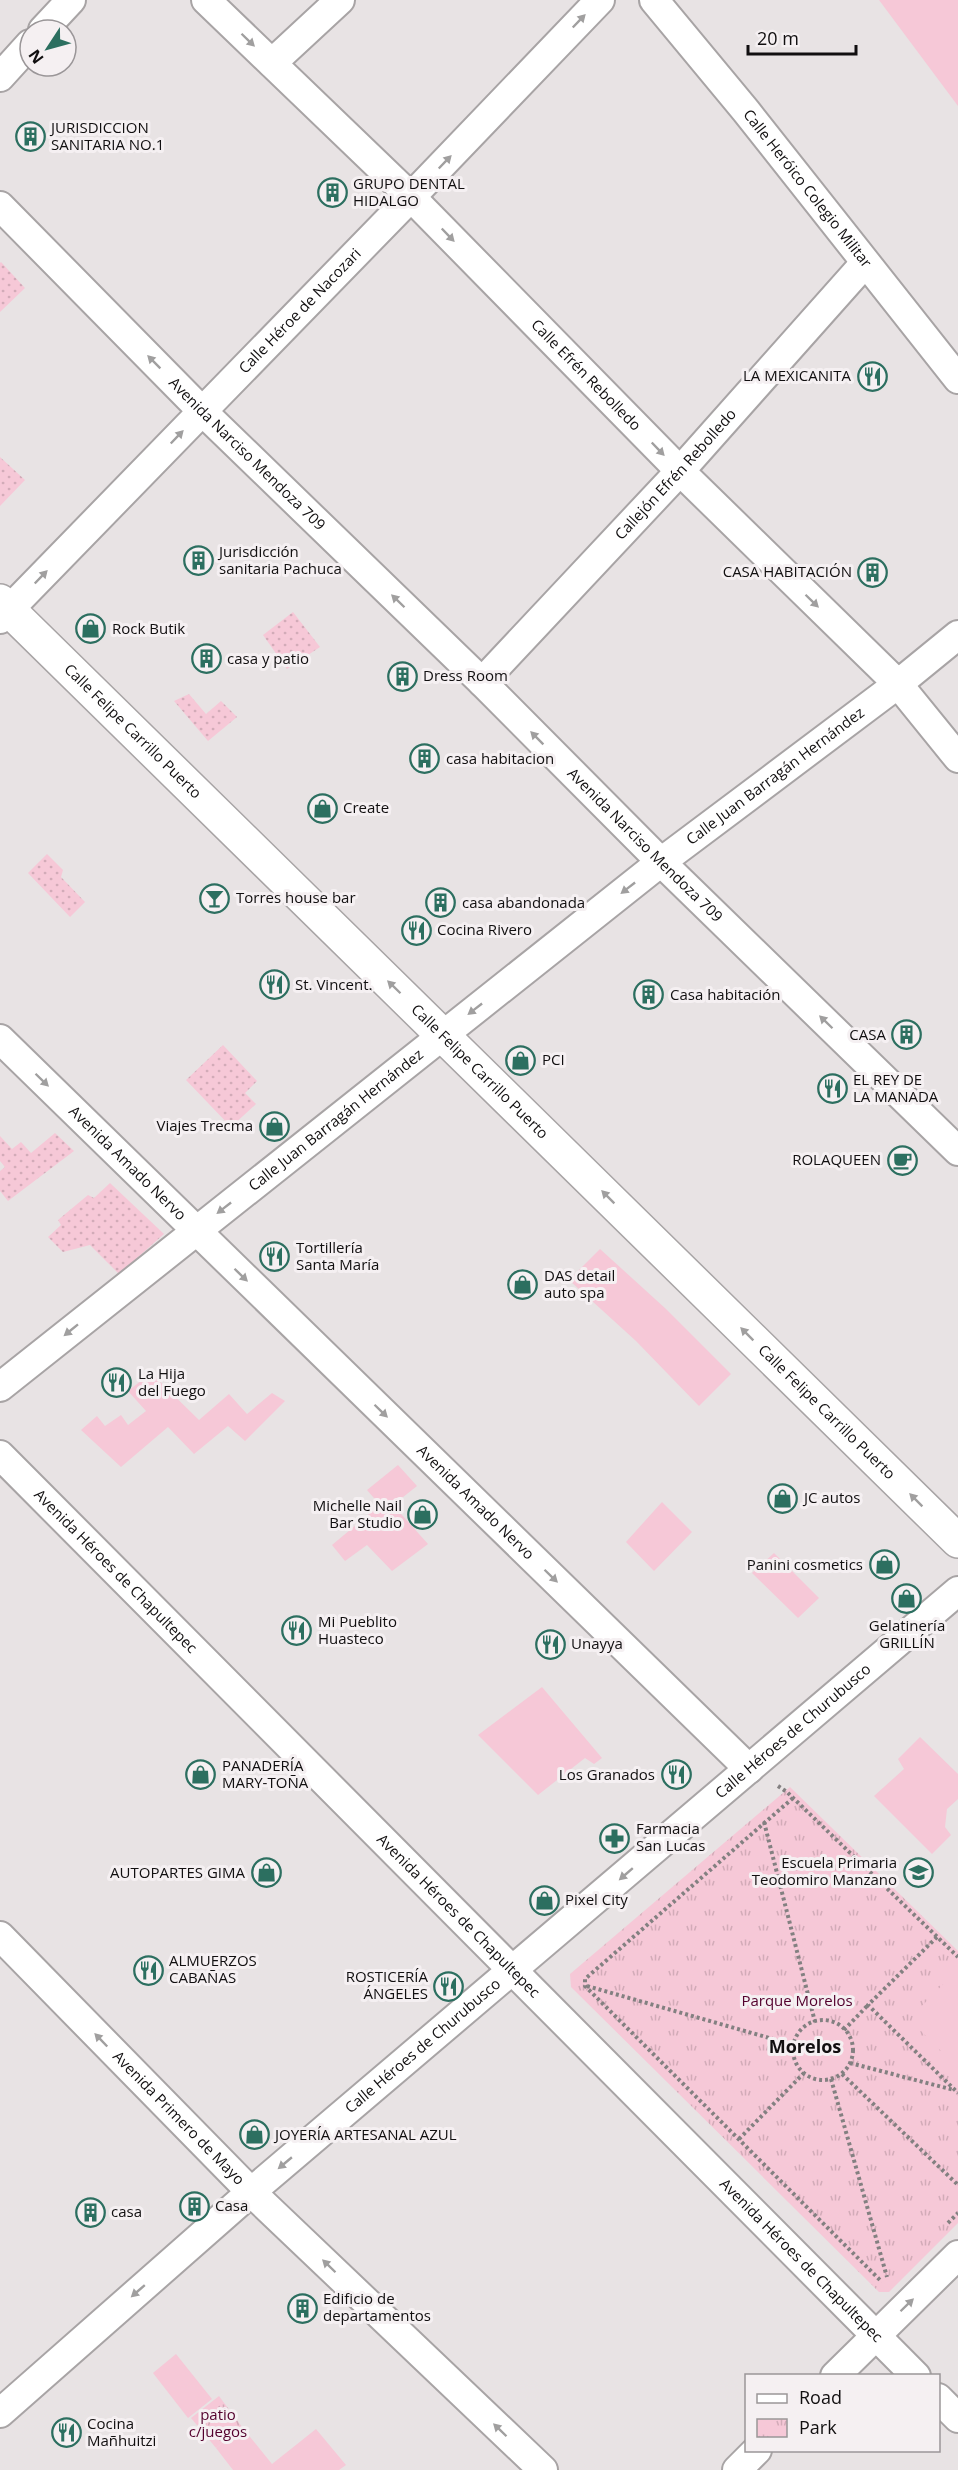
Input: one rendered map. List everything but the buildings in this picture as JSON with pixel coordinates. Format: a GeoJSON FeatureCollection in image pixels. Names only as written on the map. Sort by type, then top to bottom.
{"type":"FeatureCollection","features":[{"type":"Feature","properties":{"kind":"main road","name":"Calle Felipe Carrillo Puerto"},"geometry":{"type":"LineString","coordinates":[[3,610],[443,1035],[958,1541]]}},
{"type":"Feature","properties":{"kind":"street"},"geometry":{"type":"LineString","coordinates":[[55,18],[71,0]]}},
{"type":"Feature","properties":{"kind":"street","name":"Calle Efrén Rebolledo"},"geometry":{"type":"LineString","coordinates":[[206,0],[411,197],[680,471],[898,684],[958,758]]}},
{"type":"Feature","properties":{"kind":"street"},"geometry":{"type":"LineString","coordinates":[[272,63],[340,0]]}},
{"type":"Feature","properties":{"kind":"street","name":"Calle Héroe de Nacozari"},"geometry":{"type":"LineString","coordinates":[[3,610],[202,411],[600,0]]}},
{"type":"Feature","properties":{"kind":"street","name":"Calle Heróico Colegio Militar"},"geometry":{"type":"LineString","coordinates":[[654,0],[746,111],[958,379]]}},
{"type":"Feature","properties":{"kind":"street"},"geometry":{"type":"LineString","coordinates":[[0,77],[18,57]]}},
{"type":"Feature","properties":{"kind":"street","name":"Avenida Narciso Mendoza 709"},"geometry":{"type":"LineString","coordinates":[[0,206],[202,411],[482,682],[661,862],[958,1151]]}},
{"type":"Feature","properties":{"kind":"street","name":"Callejón Efrén Rebolledo"},"geometry":{"type":"LineString","coordinates":[[482,682],[680,471],[865,263]]}},
{"type":"Feature","properties":{"kind":"street","name":"Calle Juan Barragán Hernández"},"geometry":{"type":"LineString","coordinates":[[0,1387],[661,862],[898,684],[958,635]]}},
{"type":"Feature","properties":{"kind":"street","name":"Avenida Amado Nervo"},"geometry":{"type":"LineString","coordinates":[[0,1039],[749,1769]]}},
{"type":"Feature","properties":{"kind":"street","name":"Avenida Héroes de Chapultepec"},"geometry":{"type":"LineString","coordinates":[[0,1455],[914,2374]]}},
{"type":"Feature","properties":{"kind":"street","name":"Calle Héroes de Churubusco"},"geometry":{"type":"LineString","coordinates":[[0,2413],[251,2192],[958,1591]]}},
{"type":"Feature","properties":{"kind":"street","name":"Avenida Primero de Mayo"},"geometry":{"type":"LineString","coordinates":[[0,1936],[251,2192],[543,2470]]}},
{"type":"Feature","properties":{"kind":"street"},"geometry":{"type":"LineString","coordinates":[[837,2374],[958,2255]]}},
{"type":"Feature","properties":{"kind":"street"},"geometry":{"type":"LineString","coordinates":[[940,2399],[958,2418]]}},
{"type":"Feature","properties":{"kind":"street"},"geometry":{"type":"LineString","coordinates":[[737,2470],[756,2452]]}},
{"type":"Feature","properties":{"kind":"path"},"geometry":{"type":"LineString","coordinates":[[749,1769],[793,1797],[958,1957]]}},
{"type":"Feature","properties":{"kind":"path"},"geometry":{"type":"LineString","coordinates":[[793,1797],[585,1979],[585,1986],[884,2284],[889,2283],[831,2079]]}},
{"type":"Feature","properties":{"kind":"path"},"geometry":{"type":"LineString","coordinates":[[764,1822],[815,2022]]}},
{"type":"Feature","properties":{"kind":"path"},"geometry":{"type":"LineString","coordinates":[[844,2030],[937,1937]]}},
{"type":"Feature","properties":{"kind":"path"},"geometry":{"type":"LineString","coordinates":[[585,1986],[794,2045]]}},
{"type":"Feature","properties":{"kind":"path"},"geometry":{"type":"LineString","coordinates":[[868,2006],[956,2092]]}},
{"type":"Feature","properties":{"kind":"path"},"geometry":{"type":"LineString","coordinates":[[827,2020],[844,2030],[853,2047],[850,2063],[842,2074],[831,2079],[814,2079],[804,2073],[794,2058],[794,2045],[800,2030],[815,2022],[827,2020]]}},
{"type":"Feature","properties":{"kind":"path"},"geometry":{"type":"LineString","coordinates":[[850,2063],[956,2092]]}},
{"type":"Feature","properties":{"kind":"path"},"geometry":{"type":"LineString","coordinates":[[739,2139],[804,2073]]}},
{"type":"Feature","properties":{"kind":"path"},"geometry":{"type":"LineString","coordinates":[[842,2074],[958,2185]]}},
{"type":"Feature","properties":{"kind":"path"},"geometry":{"type":"LineString","coordinates":[[943,2229],[958,2213]]}},
{"type":"Feature","properties":{"kind":"green space"},"geometry":{"type":"Polygon","coordinates":[[[879,0],[958,0],[958,106],[879,0]]]}},
{"type":"Feature","properties":{"kind":"green space"},"geometry":{"type":"Polygon","coordinates":[[[0,263],[25,288],[0,312],[0,263]]]}},
{"type":"Feature","properties":{"kind":"green space"},"geometry":{"type":"Polygon","coordinates":[[[0,457],[25,480],[0,506],[0,457]]]}},
{"type":"Feature","properties":{"kind":"green space"},"geometry":{"type":"Polygon","coordinates":[[[293,612],[320,647],[287,669],[263,635],[293,612]]]}},
{"type":"Feature","properties":{"kind":"green space"},"geometry":{"type":"Polygon","coordinates":[[[189,694],[206,714],[221,701],[237,717],[208,741],[174,701],[189,694]]]}},
{"type":"Feature","properties":{"kind":"green space"},"geometry":{"type":"Polygon","coordinates":[[[47,854],[63,870],[61,877],[85,902],[70,917],[28,873],[47,854]]]}},
{"type":"Feature","properties":{"kind":"green space"},"geometry":{"type":"Polygon","coordinates":[[[223,1045],[257,1081],[245,1093],[256,1104],[231,1127],[186,1080],[223,1045]]]}},
{"type":"Feature","properties":{"kind":"green space"},"geometry":{"type":"Polygon","coordinates":[[[55,1133],[74,1151],[8,1201],[0,1191],[0,1171],[5,1167],[0,1161],[0,1136],[12,1149],[21,1142],[31,1153],[55,1133]]]}},
{"type":"Feature","properties":{"kind":"green space"},"geometry":{"type":"Polygon","coordinates":[[[110,1183],[164,1234],[119,1274],[90,1245],[63,1252],[48,1237],[61,1225],[58,1220],[88,1195],[94,1198],[110,1183]]]}},
{"type":"Feature","properties":{"kind":"green space"},"geometry":{"type":"Polygon","coordinates":[[[600,1249],[666,1309],[731,1374],[699,1406],[636,1341],[569,1280],[600,1249]]]}},
{"type":"Feature","properties":{"kind":"green space"},"geometry":{"type":"Polygon","coordinates":[[[151,1373],[199,1420],[229,1394],[247,1414],[272,1393],[285,1401],[245,1441],[228,1426],[194,1454],[168,1427],[121,1467],[81,1430],[97,1416],[105,1426],[121,1415],[128,1425],[146,1411],[128,1391],[151,1373]]]}},
{"type":"Feature","properties":{"kind":"green space"},"geometry":{"type":"Polygon","coordinates":[[[398,1465],[417,1486],[393,1505],[428,1544],[392,1571],[367,1545],[345,1561],[332,1545],[380,1505],[367,1490],[398,1465]]]}},
{"type":"Feature","properties":{"kind":"green space"},"geometry":{"type":"Polygon","coordinates":[[[662,1502],[692,1532],[654,1571],[626,1542],[662,1502]]]}},
{"type":"Feature","properties":{"kind":"green space"},"geometry":{"type":"Polygon","coordinates":[[[774,1553],[819,1598],[798,1618],[752,1573],[774,1553]]]}},
{"type":"Feature","properties":{"kind":"green space"},"geometry":{"type":"Polygon","coordinates":[[[542,1687],[602,1758],[594,1764],[585,1758],[538,1795],[478,1735],[542,1687]]]}},
{"type":"Feature","properties":{"kind":"green space"},"geometry":{"type":"Polygon","coordinates":[[[920,1737],[958,1774],[958,1799],[947,1809],[945,1827],[951,1835],[932,1854],[874,1796],[904,1769],[898,1759],[920,1737]]]}},
{"type":"Feature","properties":{"kind":"green space","name":"Parque Morelos"},"geometry":{"type":"Polygon","coordinates":[[[790,1787],[958,1951],[958,2223],[889,2292],[879,2292],[571,1987],[570,1974],[790,1787]]]}},
{"type":"Feature","properties":{"kind":"green space"},"geometry":{"type":"Polygon","coordinates":[[[958,1969],[958,2068],[913,2023],[914,2014],[958,1969]]]}},
{"type":"Feature","properties":{"kind":"green space"},"geometry":{"type":"Polygon","coordinates":[[[176,2354],[212,2399],[188,2418],[153,2373],[176,2354]]]}},
{"type":"Feature","properties":{"kind":"green space","name":"patio c/juegos"},"geometry":{"type":"Polygon","coordinates":[[[219,2396],[242,2427],[216,2448],[191,2418],[219,2396]]]}},
{"type":"Feature","properties":{"kind":"green space"},"geometry":{"type":"Polygon","coordinates":[[[242,2427],[272,2464],[316,2429],[346,2465],[339,2470],[233,2470],[216,2448],[242,2427]]]}},
{"type":"Feature","properties":{"kind":"place","name":"JURISDICCION SANITARIA NO.1"},"geometry":{"type":"Point","coordinates":[30,137]}},
{"type":"Feature","properties":{"kind":"place","name":"GRUPO DENTAL HIDALGO"},"geometry":{"type":"Point","coordinates":[332,193]}},
{"type":"Feature","properties":{"kind":"place","name":"LA MEXICANITA"},"geometry":{"type":"Point","coordinates":[872,376]}},
{"type":"Feature","properties":{"kind":"place","name":"Jurisdicción sanitaria Pachuca"},"geometry":{"type":"Point","coordinates":[198,561]}},
{"type":"Feature","properties":{"kind":"place","name":"CASA HABITACIÓN"},"geometry":{"type":"Point","coordinates":[873,572]}},
{"type":"Feature","properties":{"kind":"place","name":"Rock Butik"},"geometry":{"type":"Point","coordinates":[91,629]}},
{"type":"Feature","properties":{"kind":"place","name":"casa y patio"},"geometry":{"type":"Point","coordinates":[206,659]}},
{"type":"Feature","properties":{"kind":"place","name":"Dress Room"},"geometry":{"type":"Point","coordinates":[402,676]}},
{"type":"Feature","properties":{"kind":"place","name":"casa habitacion"},"geometry":{"type":"Point","coordinates":[425,759]}},
{"type":"Feature","properties":{"kind":"place","name":"Create"},"geometry":{"type":"Point","coordinates":[322,808]}},
{"type":"Feature","properties":{"kind":"place","name":"Torres house bar"},"geometry":{"type":"Point","coordinates":[215,898]}},
{"type":"Feature","properties":{"kind":"place","name":"casa abandonada"},"geometry":{"type":"Point","coordinates":[441,903]}},
{"type":"Feature","properties":{"kind":"place","name":"Cocina Rivero"},"geometry":{"type":"Point","coordinates":[416,930]}},
{"type":"Feature","properties":{"kind":"place","name":"St. Vincent."},"geometry":{"type":"Point","coordinates":[274,985]}},
{"type":"Feature","properties":{"kind":"place","name":"Casa habitación"},"geometry":{"type":"Point","coordinates":[649,995]}},
{"type":"Feature","properties":{"kind":"place","name":"CASA"},"geometry":{"type":"Point","coordinates":[907,1035]}},
{"type":"Feature","properties":{"kind":"place","name":"PCI"},"geometry":{"type":"Point","coordinates":[521,1060]}},
{"type":"Feature","properties":{"kind":"place","name":"EL REY DE LA MANADA"},"geometry":{"type":"Point","coordinates":[832,1089]}},
{"type":"Feature","properties":{"kind":"place","name":"Viajes Trecma"},"geometry":{"type":"Point","coordinates":[274,1126]}},
{"type":"Feature","properties":{"kind":"place","name":"ROLAQUEEN"},"geometry":{"type":"Point","coordinates":[902,1160]}},
{"type":"Feature","properties":{"kind":"place","name":"Tortillería Santa María"},"geometry":{"type":"Point","coordinates":[275,1257]}},
{"type":"Feature","properties":{"kind":"place","name":"DAS detail auto spa"},"geometry":{"type":"Point","coordinates":[523,1285]}},
{"type":"Feature","properties":{"kind":"place","name":"La Hija del Fuego"},"geometry":{"type":"Point","coordinates":[117,1383]}},
{"type":"Feature","properties":{"kind":"place","name":"JC autos"},"geometry":{"type":"Point","coordinates":[783,1498]}},
{"type":"Feature","properties":{"kind":"place","name":"Michelle Nail Bar Studio"},"geometry":{"type":"Point","coordinates":[423,1515]}},
{"type":"Feature","properties":{"kind":"place","name":"Panini cosmetics"},"geometry":{"type":"Point","coordinates":[884,1565]}},
{"type":"Feature","properties":{"kind":"place","name":"Gelatinería GRILLÍN"},"geometry":{"type":"Point","coordinates":[907,1599]}},
{"type":"Feature","properties":{"kind":"place","name":"Mi Pueblito Huasteco"},"geometry":{"type":"Point","coordinates":[297,1631]}},
{"type":"Feature","properties":{"kind":"place","name":"Unayya"},"geometry":{"type":"Point","coordinates":[550,1644]}},
{"type":"Feature","properties":{"kind":"place","name":"PANADERÍA MARY-TOÑA"},"geometry":{"type":"Point","coordinates":[201,1775]}},
{"type":"Feature","properties":{"kind":"place","name":"Los Granados"},"geometry":{"type":"Point","coordinates":[676,1775]}},
{"type":"Feature","properties":{"kind":"place","name":"Farmacia San Lucas"},"geometry":{"type":"Point","coordinates":[615,1838]}},
{"type":"Feature","properties":{"kind":"place","name":"Escuela Primaria Teodomiro Manzano"},"geometry":{"type":"Point","coordinates":[918,1872]}},
{"type":"Feature","properties":{"kind":"place","name":"AUTOPARTES GIMA"},"geometry":{"type":"Point","coordinates":[266,1873]}},
{"type":"Feature","properties":{"kind":"place","name":"Pixel City"},"geometry":{"type":"Point","coordinates":[544,1900]}},
{"type":"Feature","properties":{"kind":"place","name":"ALMUERZOS CABAÑAS"},"geometry":{"type":"Point","coordinates":[148,1970]}},
{"type":"Feature","properties":{"kind":"place","name":"ROSTICERÍA ÁNGELES"},"geometry":{"type":"Point","coordinates":[449,1986]}},
{"type":"Feature","properties":{"kind":"place","name":"JOYERÍA ARTESANAL AZUL"},"geometry":{"type":"Point","coordinates":[254,2135]}},
{"type":"Feature","properties":{"kind":"place","name":"Casa"},"geometry":{"type":"Point","coordinates":[194,2206]}},
{"type":"Feature","properties":{"kind":"place","name":"casa"},"geometry":{"type":"Point","coordinates":[90,2212]}},
{"type":"Feature","properties":{"kind":"place","name":"Edificio de departamentos"},"geometry":{"type":"Point","coordinates":[302,2308]}},
{"type":"Feature","properties":{"kind":"place","name":"Cocina Mañhuitzi"},"geometry":{"type":"Point","coordinates":[66,2433]}},
{"type":"Feature","properties":{"kind":"district","name":"Morelos"},"geometry":{"type":"Point","coordinates":[805,2047]}}]}
